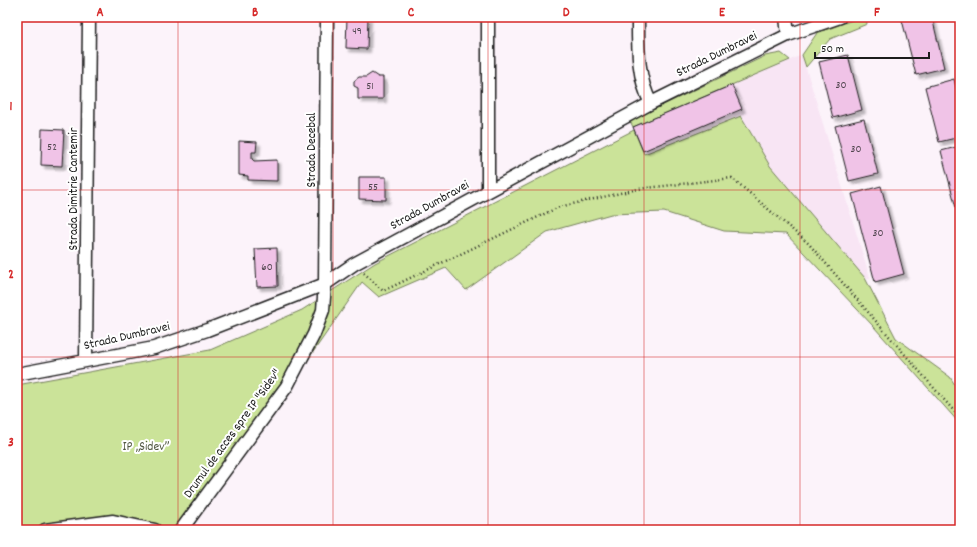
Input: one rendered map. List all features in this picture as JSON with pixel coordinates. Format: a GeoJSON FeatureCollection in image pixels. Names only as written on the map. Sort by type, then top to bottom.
{"type":"FeatureCollection","features":[{"type":"Feature","properties":{"kind":"street","name":"Strada Dimitrie Cantemir"},"geometry":{"type":"LineString","coordinates":[[86,361],[89,17]]}},
{"type":"Feature","properties":{"kind":"street","name":"Strada Decebal"},"geometry":{"type":"LineString","coordinates":[[325,284],[327,17]]}},
{"type":"Feature","properties":{"kind":"street"},"geometry":{"type":"LineString","coordinates":[[488,17],[488,190]]}},
{"type":"Feature","properties":{"kind":"street"},"geometry":{"type":"LineString","coordinates":[[638,17],[642,79],[645,93],[651,103]]}},
{"type":"Feature","properties":{"kind":"street"},"geometry":{"type":"LineString","coordinates":[[786,17],[788,35]]}},
{"type":"Feature","properties":{"kind":"street","name":"Strada Dumbravei"},"geometry":{"type":"LineString","coordinates":[[17,374],[154,348],[207,330],[325,284],[354,264],[651,103],[788,35],[840,17]]}},
{"type":"Feature","properties":{"kind":"street","name":"Drumul de acces spre IP \"Sidev\""},"geometry":{"type":"LineString","coordinates":[[180,530],[286,386],[314,334],[323,310],[325,284]]}},
{"type":"Feature","properties":{"kind":"street"},"geometry":{"type":"LineString","coordinates":[[45,530],[113,521],[155,530]]}},
{"type":"Feature","properties":{"kind":"path"},"geometry":{"type":"LineString","coordinates":[[354,264],[383,291],[559,206],[638,189],[732,178],[809,244],[960,418]]}},
{"type":"Feature","properties":{"kind":"shaded area"},"geometry":{"type":"Polygon","coordinates":[[[802,55],[870,278],[865,278],[770,166],[742,116],[644,154],[633,127],[802,55]]]}},
{"type":"Feature","properties":{"kind":"green space"},"geometry":{"type":"Polygon","coordinates":[[[861,17],[866,17],[867,24],[830,39],[806,67],[802,55],[817,33],[861,17]]]}},
{"type":"Feature","properties":{"kind":"green space"},"geometry":{"type":"Polygon","coordinates":[[[781,53],[790,60],[633,127],[630,121],[765,56],[781,53]]]}},
{"type":"Feature","properties":{"kind":"green space","name":"IP „Sidev”"},"geometry":{"type":"Polygon","coordinates":[[[741,116],[770,166],[865,278],[896,338],[950,377],[960,393],[960,424],[874,327],[786,234],[724,231],[664,212],[611,214],[547,232],[466,290],[446,268],[379,297],[362,282],[189,530],[17,530],[17,385],[210,350],[302,310],[375,263],[634,130],[644,154],[741,116]]]}},
{"type":"Feature","properties":{"kind":"building"},"geometry":{"type":"Polygon","coordinates":[[[347,17],[368,17],[367,49],[346,48],[347,17]]]}},
{"type":"Feature","properties":{"kind":"building"},"geometry":{"type":"Polygon","coordinates":[[[913,17],[932,17],[944,68],[916,75],[902,20],[913,17]]]}},
{"type":"Feature","properties":{"kind":"building"},"geometry":{"type":"Polygon","coordinates":[[[848,55],[862,110],[833,118],[819,62],[848,55]]]}},
{"type":"Feature","properties":{"kind":"building"},"geometry":{"type":"Polygon","coordinates":[[[372,73],[378,77],[383,77],[383,99],[358,99],[358,88],[354,86],[354,81],[359,77],[366,77],[372,73]]]}},
{"type":"Feature","properties":{"kind":"building"},"geometry":{"type":"Polygon","coordinates":[[[954,79],[960,104],[960,137],[939,142],[925,87],[954,79]]]}},
{"type":"Feature","properties":{"kind":"building"},"geometry":{"type":"Polygon","coordinates":[[[732,85],[742,109],[643,151],[633,127],[732,85]]]}},
{"type":"Feature","properties":{"kind":"building"},"geometry":{"type":"Polygon","coordinates":[[[864,119],[878,174],[849,181],[835,126],[864,119]]]}},
{"type":"Feature","properties":{"kind":"building"},"geometry":{"type":"Polygon","coordinates":[[[42,129],[64,130],[62,166],[41,165],[42,129]]]}},
{"type":"Feature","properties":{"kind":"building"},"geometry":{"type":"Polygon","coordinates":[[[239,141],[257,142],[256,152],[252,152],[252,159],[254,161],[277,160],[277,181],[248,180],[248,176],[239,175],[239,141]]]}},
{"type":"Feature","properties":{"kind":"building"},"geometry":{"type":"Polygon","coordinates":[[[960,146],[960,223],[941,151],[960,146]]]}},
{"type":"Feature","properties":{"kind":"building"},"geometry":{"type":"Polygon","coordinates":[[[359,177],[386,177],[386,200],[359,199],[359,177]]]}},
{"type":"Feature","properties":{"kind":"building"},"geometry":{"type":"Polygon","coordinates":[[[881,186],[904,274],[875,282],[852,194],[881,186]]]}},
{"type":"Feature","properties":{"kind":"building"},"geometry":{"type":"Polygon","coordinates":[[[277,248],[278,286],[257,287],[255,249],[277,248]]]}}]}
